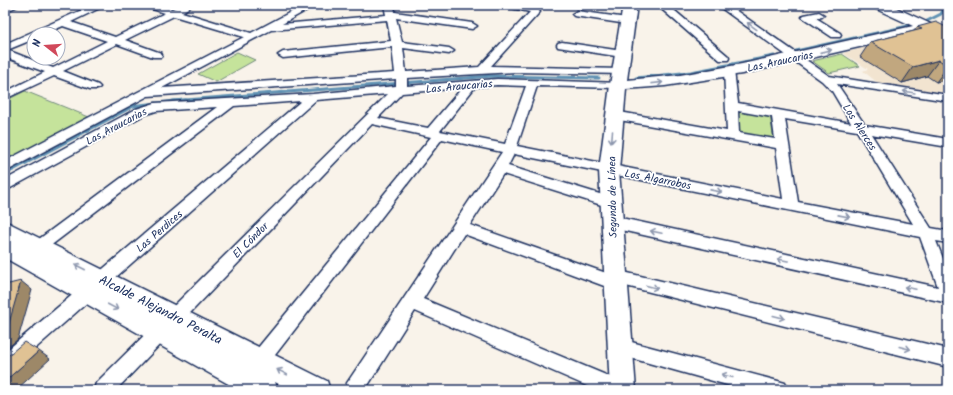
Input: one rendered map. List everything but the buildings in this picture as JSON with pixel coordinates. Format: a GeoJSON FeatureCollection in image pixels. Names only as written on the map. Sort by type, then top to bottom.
{"type":"FeatureCollection","features":[{"type":"Feature","properties":{"kind":"street"},"geometry":{"type":"LineString","coordinates":[[5,9],[15,5]]}},
{"type":"Feature","properties":{"kind":"street"},"geometry":{"type":"LineString","coordinates":[[54,26],[101,5]]}},
{"type":"Feature","properties":{"kind":"street"},"geometry":{"type":"LineString","coordinates":[[149,5],[252,36]]}},
{"type":"Feature","properties":{"kind":"street"},"geometry":{"type":"LineString","coordinates":[[5,96],[188,5]]}},
{"type":"Feature","properties":{"kind":"street"},"geometry":{"type":"LineString","coordinates":[[5,167],[311,5]]}},
{"type":"Feature","properties":{"kind":"street"},"geometry":{"type":"LineString","coordinates":[[482,70],[535,12],[532,8],[509,5]]}},
{"type":"Feature","properties":{"kind":"street","name":"Segundo de Línea"},"geometry":{"type":"LineString","coordinates":[[623,390],[611,213],[610,170],[614,115],[630,5]]}},
{"type":"Feature","properties":{"kind":"street"},"geometry":{"type":"LineString","coordinates":[[662,5],[726,65],[732,106],[733,136]]}},
{"type":"Feature","properties":{"kind":"street","name":"Los Alerces"},"geometry":{"type":"LineString","coordinates":[[722,5],[826,79],[836,89],[926,232],[948,292]]}},
{"type":"Feature","properties":{"kind":"street"},"geometry":{"type":"LineString","coordinates":[[880,5],[948,37]]}},
{"type":"Feature","properties":{"kind":"street"},"geometry":{"type":"LineString","coordinates":[[266,28],[391,12],[472,26]]}},
{"type":"Feature","properties":{"kind":"street"},"geometry":{"type":"LineString","coordinates":[[391,12],[400,83]]}},
{"type":"Feature","properties":{"kind":"street"},"geometry":{"type":"LineString","coordinates":[[577,14],[627,21]]}},
{"type":"Feature","properties":{"kind":"street"},"geometry":{"type":"LineString","coordinates":[[819,15],[807,17],[836,35]]}},
{"type":"Feature","properties":{"kind":"street","name":"Las Araucarias"},"geometry":{"type":"LineString","coordinates":[[726,65],[781,48],[908,18]]}},
{"type":"Feature","properties":{"kind":"street"},"geometry":{"type":"LineString","coordinates":[[62,22],[157,55]]}},
{"type":"Feature","properties":{"kind":"street","name":"Las Araucarias"},"geometry":{"type":"LineString","coordinates":[[145,93],[400,83],[471,85],[498,82],[533,83],[619,78],[654,70],[796,58],[927,27]]}},
{"type":"Feature","properties":{"kind":"street"},"geometry":{"type":"LineString","coordinates":[[5,48],[26,39]]}},
{"type":"Feature","properties":{"kind":"street"},"geometry":{"type":"LineString","coordinates":[[283,55],[396,44],[449,51]]}},
{"type":"Feature","properties":{"kind":"street"},"geometry":{"type":"LineString","coordinates":[[562,45],[622,54]]}},
{"type":"Feature","properties":{"kind":"street"},"geometry":{"type":"LineString","coordinates":[[5,53],[94,87]]}},
{"type":"Feature","properties":{"kind":"street","name":"Las Araucarias"},"geometry":{"type":"LineString","coordinates":[[5,186],[147,109],[156,107],[313,97],[482,70],[515,69],[619,78]]}},
{"type":"Feature","properties":{"kind":"street"},"geometry":{"type":"LineString","coordinates":[[826,79],[948,98]]}},
{"type":"Feature","properties":{"kind":"street","name":"El Cóndor"},"geometry":{"type":"LineString","coordinates":[[103,390],[369,120],[400,83]]}},
{"type":"Feature","properties":{"kind":"street"},"geometry":{"type":"LineString","coordinates":[[354,390],[500,168],[510,149],[533,83]]}},
{"type":"Feature","properties":{"kind":"street"},"geometry":{"type":"LineString","coordinates":[[249,387],[260,360],[435,134],[471,85]]}},
{"type":"Feature","properties":{"kind":"street","name":"Las Perdices"},"geometry":{"type":"LineString","coordinates":[[5,364],[313,97]]}},
{"type":"Feature","properties":{"kind":"street"},"geometry":{"type":"LineString","coordinates":[[40,246],[231,102]]}},
{"type":"Feature","properties":{"kind":"street"},"geometry":{"type":"LineString","coordinates":[[732,106],[948,143]]}},
{"type":"Feature","properties":{"kind":"street"},"geometry":{"type":"LineString","coordinates":[[778,114],[791,205]]}},
{"type":"Feature","properties":{"kind":"street"},"geometry":{"type":"LineString","coordinates":[[614,115],[782,145]]}},
{"type":"Feature","properties":{"kind":"street","name":"Los Algarrobos"},"geometry":{"type":"LineString","coordinates":[[369,120],[610,170],[948,237]]}},
{"type":"Feature","properties":{"kind":"street"},"geometry":{"type":"LineString","coordinates":[[500,168],[611,213],[948,296]]}},
{"type":"Feature","properties":{"kind":"street"},"geometry":{"type":"LineString","coordinates":[[461,227],[615,280],[948,358]]}},
{"type":"Feature","properties":{"kind":"street","name":"Alcalde Alejandro Peralta"},"geometry":{"type":"LineString","coordinates":[[5,229],[40,246],[95,286]]}},
{"type":"Feature","properties":{"kind":"street","name":"Alcalde Alejandro Peralta"},"geometry":{"type":"LineString","coordinates":[[5,248],[95,286],[168,324],[260,360],[317,390]]}},
{"type":"Feature","properties":{"kind":"street"},"geometry":{"type":"LineString","coordinates":[[413,302],[618,390]]}},
{"type":"Feature","properties":{"kind":"street","name":"Alcalde Alejandro Peralta"},"geometry":{"type":"LineString","coordinates":[[168,324],[249,387]]}},
{"type":"Feature","properties":{"kind":"street"},"geometry":{"type":"LineString","coordinates":[[620,347],[778,390]]}},
{"type":"Feature","properties":{"kind":"shaded area"},"geometry":{"type":"Polygon","coordinates":[[[924,33],[948,42],[948,93],[878,83],[863,71],[868,69],[843,53],[924,33]]]}},
{"type":"Feature","properties":{"kind":"green space"},"geometry":{"type":"Polygon","coordinates":[[[237,52],[255,60],[216,82],[198,74],[237,52]]]}},
{"type":"Feature","properties":{"kind":"green space"},"geometry":{"type":"Polygon","coordinates":[[[842,54],[860,66],[829,73],[812,61],[842,54]]]}},
{"type":"Feature","properties":{"kind":"green space"},"geometry":{"type":"Polygon","coordinates":[[[25,91],[89,117],[5,161],[5,101],[25,91]]]}},
{"type":"Feature","properties":{"kind":"green space"},"geometry":{"type":"Polygon","coordinates":[[[736,111],[770,116],[774,140],[736,135],[736,111]]]}},
{"type":"Feature","properties":{"kind":"waterway"},"geometry":{"type":"LineString","coordinates":[[927,21],[941,14],[946,5]]}},
{"type":"Feature","properties":{"kind":"waterway"},"geometry":{"type":"LineString","coordinates":[[796,51],[908,26]]}},
{"type":"Feature","properties":{"kind":"waterway"},"geometry":{"type":"LineString","coordinates":[[636,78],[691,72],[774,56]]}},
{"type":"Feature","properties":{"kind":"waterway"},"geometry":{"type":"LineString","coordinates":[[173,101],[492,76],[599,78]]}},
{"type":"Feature","properties":{"kind":"waterway"},"geometry":{"type":"LineString","coordinates":[[5,174],[133,106],[186,100]]}}]}
